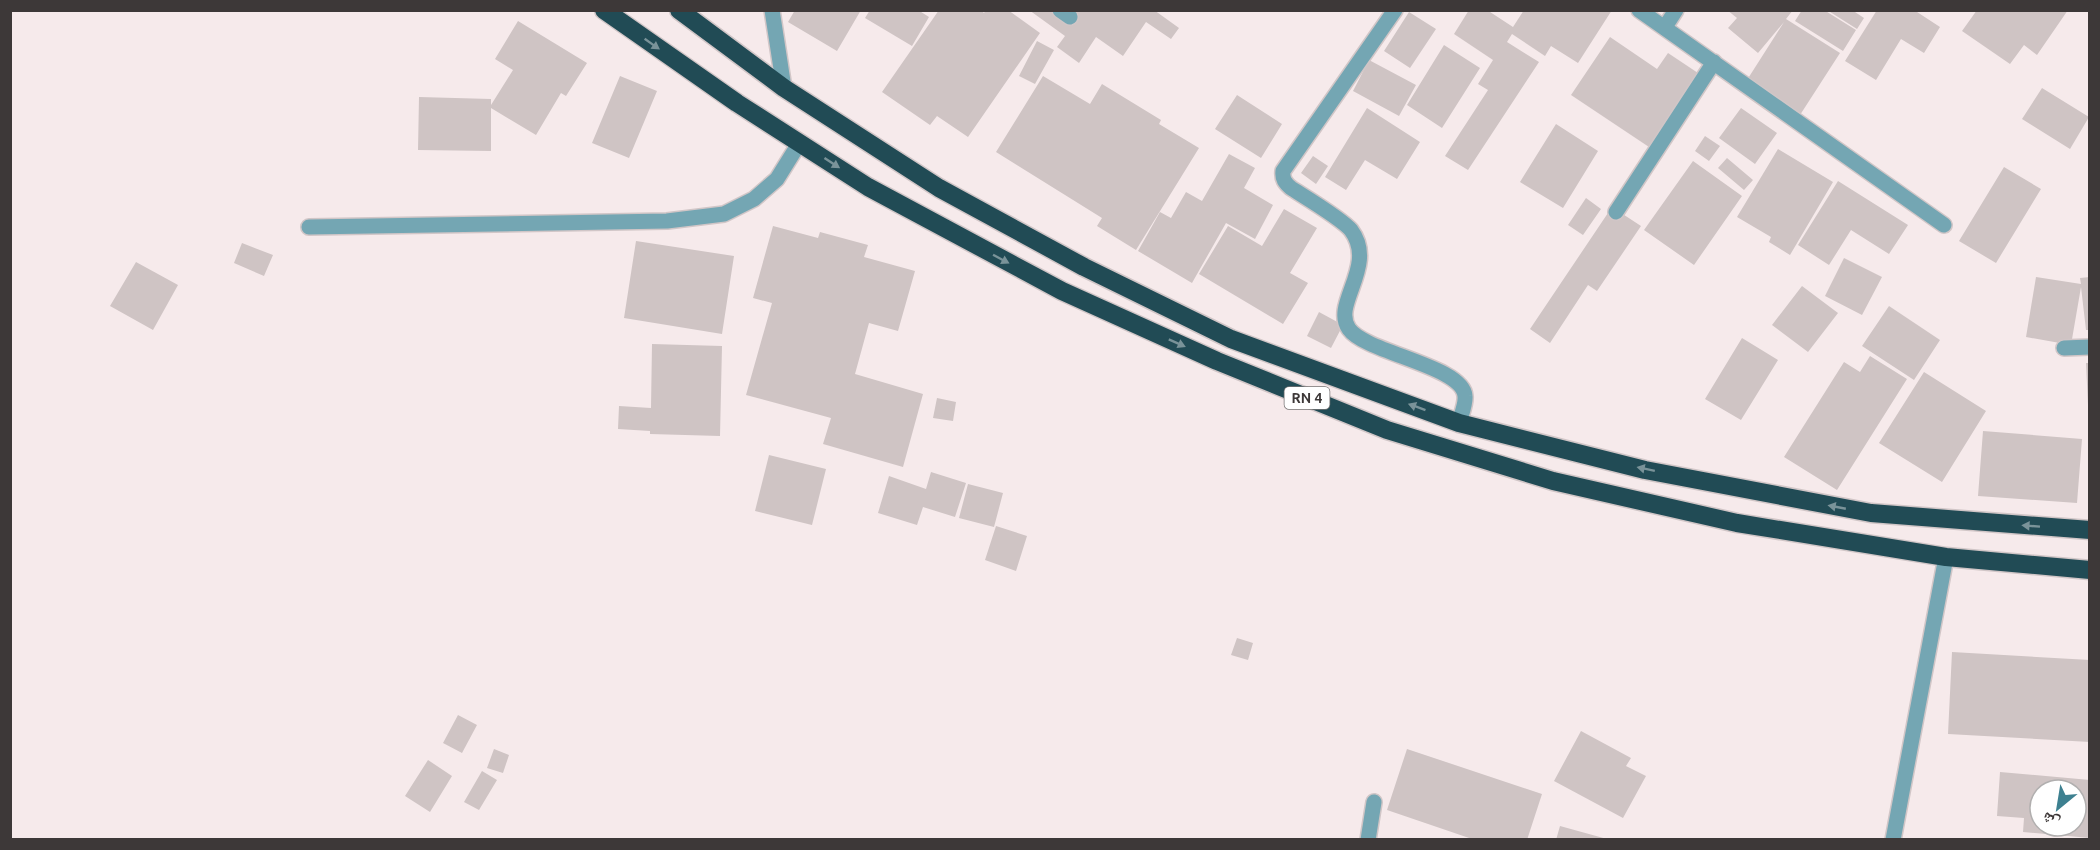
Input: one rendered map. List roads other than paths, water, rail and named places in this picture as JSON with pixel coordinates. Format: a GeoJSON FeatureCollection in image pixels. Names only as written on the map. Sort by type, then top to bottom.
{"type":"FeatureCollection","features":[{"type":"Feature","properties":{"kind":"highway","name":"RN 4"},"geometry":{"type":"LineString","coordinates":[[603,10],[736,103],[868,187],[1062,291],[1217,361],[1387,430],[1553,482],[1737,523],[1946,557],[2090,570]]}},
{"type":"Feature","properties":{"kind":"highway","name":"RN 4"},"geometry":{"type":"LineString","coordinates":[[680,10],[784,88],[939,188],[1084,267],[1232,339],[1459,423],[1645,470],[1871,513],[2090,530]]}},
{"type":"Feature","properties":{"kind":"street"},"geometry":{"type":"LineString","coordinates":[[772,10],[784,88]]}},
{"type":"Feature","properties":{"kind":"street"},"geometry":{"type":"LineString","coordinates":[[1395,10],[1282,175],[1291,188],[1349,228],[1358,241],[1361,259],[1344,317],[1350,330],[1365,341],[1445,374],[1462,387],[1465,397],[1459,423]]}},
{"type":"Feature","properties":{"kind":"street"},"geometry":{"type":"LineString","coordinates":[[1639,10],[1944,225]]}},
{"type":"Feature","properties":{"kind":"street"},"geometry":{"type":"LineString","coordinates":[[1665,27],[1676,10]]}},
{"type":"Feature","properties":{"kind":"street"},"geometry":{"type":"LineString","coordinates":[[1616,212],[1714,62]]}},
{"type":"Feature","properties":{"kind":"street"},"geometry":{"type":"LineString","coordinates":[[309,227],[667,221],[724,214],[754,199],[777,179],[800,142]]}},
{"type":"Feature","properties":{"kind":"street"},"geometry":{"type":"LineString","coordinates":[[2064,348],[2090,347]]}},
{"type":"Feature","properties":{"kind":"street"},"geometry":{"type":"LineString","coordinates":[[1893,840],[1946,557]]}},
{"type":"Feature","properties":{"kind":"street"},"geometry":{"type":"LineString","coordinates":[[1368,840],[1374,802]]}}]}
